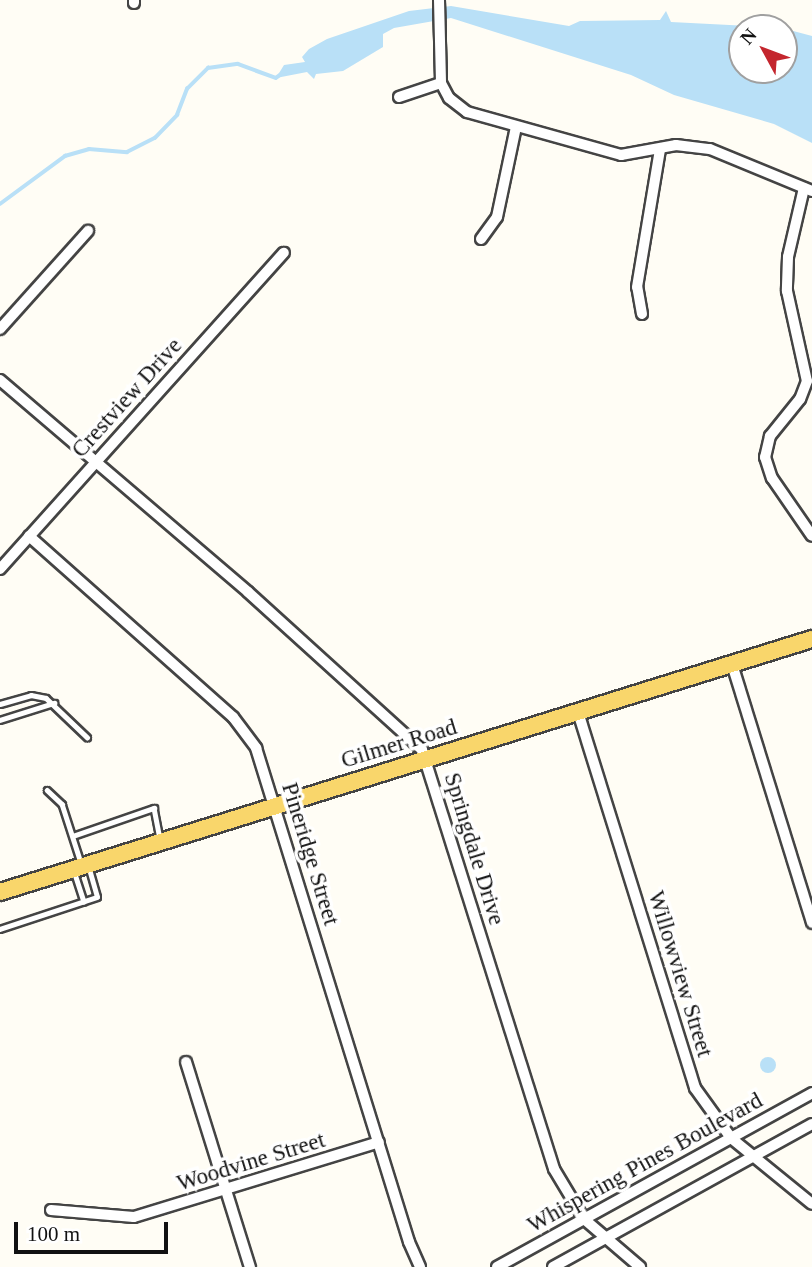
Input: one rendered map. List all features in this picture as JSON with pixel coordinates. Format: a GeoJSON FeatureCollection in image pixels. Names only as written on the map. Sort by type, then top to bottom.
{"type":"FeatureCollection","features":[{"type":"Feature","properties":{"kind":"main road","name":"Gilmer Road"},"geometry":{"type":"LineString","coordinates":[[0,892],[812,639]]}},
{"type":"Feature","properties":{"kind":"street"},"geometry":{"type":"LineString","coordinates":[[439,0],[441,83],[461,109],[516,128],[611,154],[630,156],[684,145],[710,149],[808,189],[788,257],[786,291],[806,362],[809,386],[770,436],[765,457],[772,478],[812,536]]}},
{"type":"Feature","properties":{"kind":"street"},"geometry":{"type":"LineString","coordinates":[[399,97],[441,83]]}},
{"type":"Feature","properties":{"kind":"street"},"geometry":{"type":"LineString","coordinates":[[481,239],[496,221],[516,128]]}},
{"type":"Feature","properties":{"kind":"street"},"geometry":{"type":"LineString","coordinates":[[642,314],[637,287],[660,149]]}},
{"type":"Feature","properties":{"kind":"street"},"geometry":{"type":"LineString","coordinates":[[0,330],[88,230]]}},
{"type":"Feature","properties":{"kind":"street","name":"Crestview Drive"},"geometry":{"type":"LineString","coordinates":[[0,569],[284,253]]}},
{"type":"Feature","properties":{"kind":"street","name":"Springdale Drive"},"geometry":{"type":"LineString","coordinates":[[0,380],[398,725],[426,760],[549,1155],[584,1219],[639,1267]]}},
{"type":"Feature","properties":{"kind":"street","name":"Pineridge Street"},"geometry":{"type":"LineString","coordinates":[[29,536],[237,721],[259,755],[273,807],[421,1267]]}},
{"type":"Feature","properties":{"kind":"street"},"geometry":{"type":"LineString","coordinates":[[732,664],[812,923]]}},
{"type":"Feature","properties":{"kind":"street","name":"Willowview Street"},"geometry":{"type":"LineString","coordinates":[[578,712],[695,1088],[731,1138],[756,1155],[812,1204]]}},
{"type":"Feature","properties":{"kind":"street"},"geometry":{"type":"LineString","coordinates":[[186,1062],[250,1267]]}},
{"type":"Feature","properties":{"kind":"street","name":"Whispering Pines Boulevard"},"geometry":{"type":"LineString","coordinates":[[497,1267],[812,1093]]}},
{"type":"Feature","properties":{"kind":"street","name":"Whispering Pines Boulevard"},"geometry":{"type":"LineString","coordinates":[[553,1267],[812,1124]]}},
{"type":"Feature","properties":{"kind":"street","name":"Woodvine Street"},"geometry":{"type":"LineString","coordinates":[[51,1210],[134,1217],[379,1142]]}},
{"type":"Feature","properties":{"kind":"lane"},"geometry":{"type":"LineString","coordinates":[[0,704],[31,695],[55,702],[88,737]]}},
{"type":"Feature","properties":{"kind":"lane"},"geometry":{"type":"LineString","coordinates":[[0,720],[55,702]]}},
{"type":"Feature","properties":{"kind":"lane"},"geometry":{"type":"LineString","coordinates":[[47,790],[60,800],[73,836],[81,867],[83,902]]}},
{"type":"Feature","properties":{"kind":"lane"},"geometry":{"type":"LineString","coordinates":[[73,836],[155,808],[161,842]]}},
{"type":"Feature","properties":{"kind":"lane"},"geometry":{"type":"LineString","coordinates":[[0,929],[97,897],[81,867]]}},
{"type":"Feature","properties":{"kind":"water"},"geometry":{"type":"Polygon","coordinates":[[[451,6],[569,26],[580,21],[660,20],[666,11],[671,22],[728,25],[728,84],[798,84],[798,32],[812,36],[812,143],[774,124],[674,95],[631,75],[451,18],[394,28],[383,34],[383,47],[343,71],[316,74],[314,79],[307,72],[276,78],[284,65],[305,62],[302,57],[309,49],[327,39],[409,11],[451,6]]]}},
{"type":"Feature","properties":{"kind":"water"},"geometry":{"type":"Polygon","coordinates":[[[765,1057],[771,1057],[776,1065],[774,1071],[765,1073],[760,1068],[760,1062],[765,1057]]]}},
{"type":"Feature","properties":{"kind":"waterway"},"geometry":{"type":"LineString","coordinates":[[0,204],[65,156],[89,149],[127,152],[155,138],[177,115],[187,89],[208,68],[238,64],[276,78],[280,75]]}}]}
